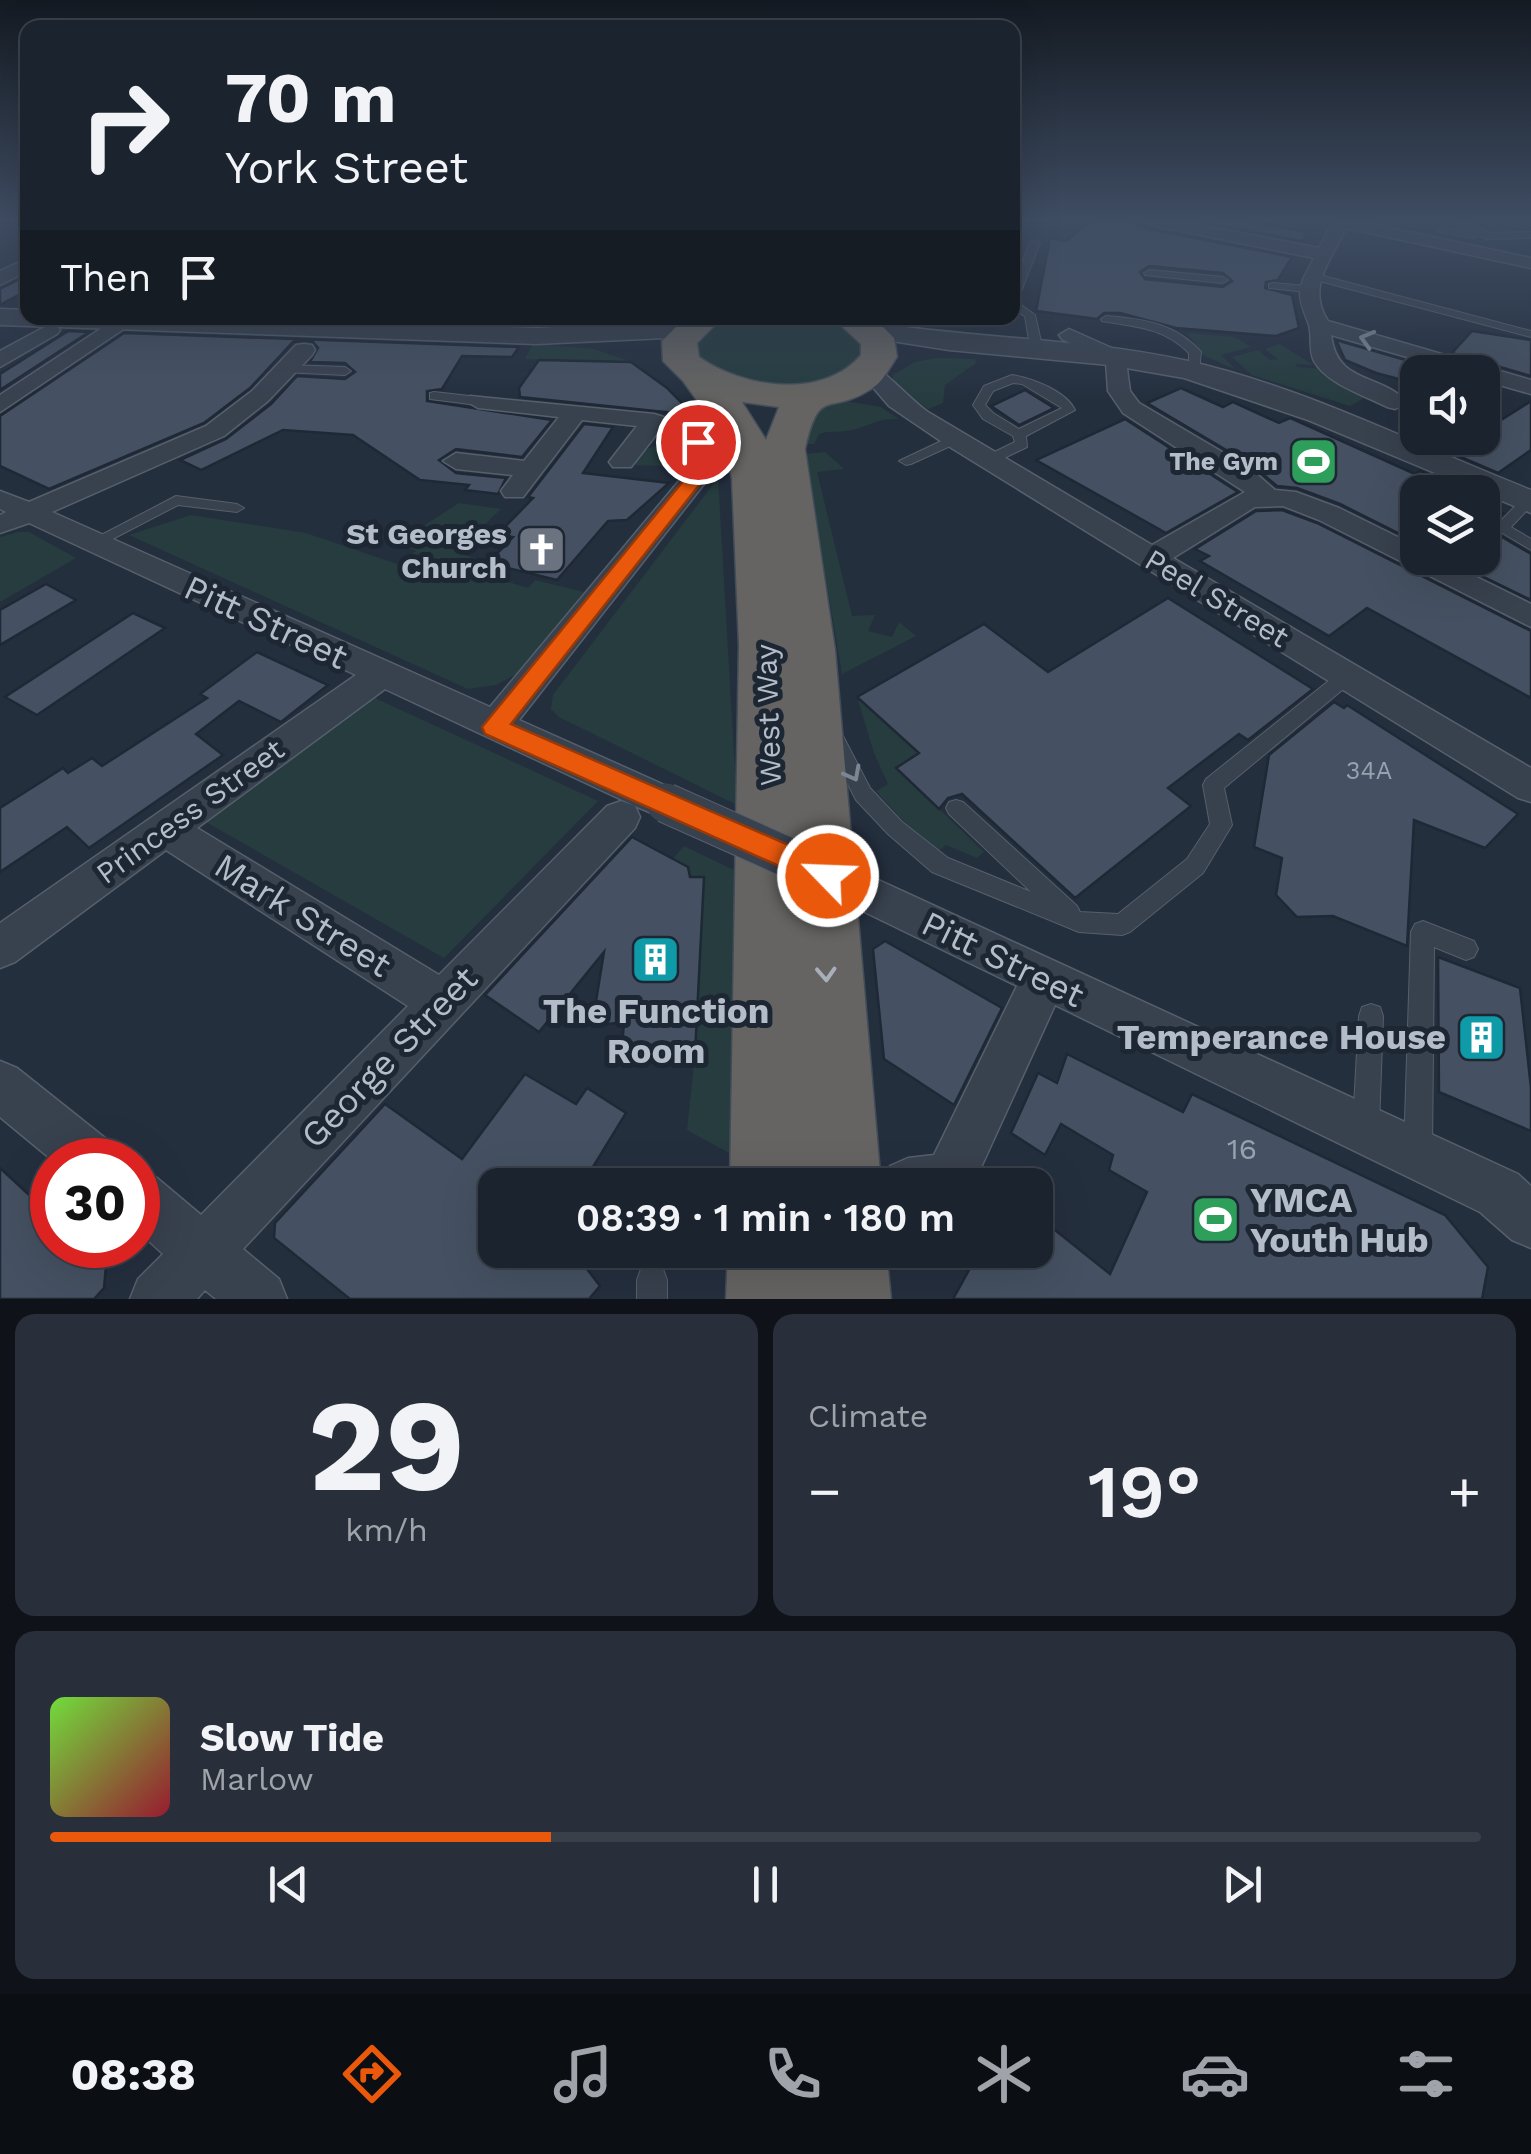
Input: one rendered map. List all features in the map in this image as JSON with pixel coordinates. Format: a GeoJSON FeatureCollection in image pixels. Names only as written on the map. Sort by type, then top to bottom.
{"type":"FeatureCollection","features":[{"type":"Feature","properties":{"kind":"highway"},"geometry":{"type":"LineString","coordinates":[[696,355],[751,394],[814,394],[842,386],[866,338]]}},
{"type":"Feature","properties":{"kind":"highway","name":"West Way"},"geometry":{"type":"LineString","coordinates":[[696,355],[738,427],[754,479],[769,762],[774,1168]]}},
{"type":"Feature","properties":{"kind":"highway","name":"West Way"},"geometry":{"type":"LineString","coordinates":[[814,394],[793,415],[784,449],[807,650],[836,1168]]}},
{"type":"Feature","properties":{"kind":"highway"},"geometry":{"type":"LineString","coordinates":[[774,1268],[774,1299]]}},
{"type":"Feature","properties":{"kind":"highway"},"geometry":{"type":"LineString","coordinates":[[841,1268],[843,1299]]}},
{"type":"Feature","properties":{"kind":"street"},"geometry":{"type":"LineString","coordinates":[[1310,282],[1309,307],[1320,325],[1323,358],[1330,366],[1395,402]]}},
{"type":"Feature","properties":{"kind":"street"},"geometry":{"type":"LineString","coordinates":[[0,360],[21,325]]}},
{"type":"Feature","properties":{"kind":"street"},"geometry":{"type":"LineString","coordinates":[[0,405],[120,325]]}},
{"type":"Feature","properties":{"kind":"street"},"geometry":{"type":"LineString","coordinates":[[205,325],[309,341],[395,325]]}},
{"type":"Feature","properties":{"kind":"street"},"geometry":{"type":"LineString","coordinates":[[455,325],[565,327],[696,355]]}},
{"type":"Feature","properties":{"kind":"street"},"geometry":{"type":"LineString","coordinates":[[1037,346],[1068,325],[1109,359],[1119,391],[1131,408],[1242,475],[1266,496]]}},
{"type":"Feature","properties":{"kind":"street"},"geometry":{"type":"LineString","coordinates":[[1320,325],[1421,355]]}},
{"type":"Feature","properties":{"kind":"street"},"geometry":{"type":"LineString","coordinates":[[565,327],[612,344],[696,355]]}},
{"type":"Feature","properties":{"kind":"street"},"geometry":{"type":"LineString","coordinates":[[866,338],[930,354],[1109,359]]}},
{"type":"Feature","properties":{"kind":"street"},"geometry":{"type":"LineString","coordinates":[[866,338],[1037,346],[1193,372],[1315,412],[1530,501]]}},
{"type":"Feature","properties":{"kind":"street","name":"Peel Street"},"geometry":{"type":"LineString","coordinates":[[866,338],[880,386],[904,408],[1531,787]]}},
{"type":"Feature","properties":{"kind":"street"},"geometry":{"type":"LineString","coordinates":[[10,512],[215,431],[260,396],[309,341]]}},
{"type":"Feature","properties":{"kind":"street"},"geometry":{"type":"LineString","coordinates":[[478,401],[674,426],[696,355]]}},
{"type":"Feature","properties":{"kind":"street"},"geometry":{"type":"LineString","coordinates":[[494,727],[702,470],[705,454],[696,355]]}},
{"type":"Feature","properties":{"kind":"street"},"geometry":{"type":"LineString","coordinates":[[1500,378],[1531,387]]}},
{"type":"Feature","properties":{"kind":"street","name":"Peel Street"},"geometry":{"type":"LineString","coordinates":[[814,394],[868,396],[904,408]]}},
{"type":"Feature","properties":{"kind":"street"},"geometry":{"type":"LineString","coordinates":[[456,461],[522,480],[574,414]]}},
{"type":"Feature","properties":{"kind":"street"},"geometry":{"type":"LineString","coordinates":[[622,462],[654,422]]}},
{"type":"Feature","properties":{"kind":"street"},"geometry":{"type":"LineString","coordinates":[[1152,558],[1249,500],[1266,496],[1286,498],[1345,519],[1414,560],[1531,616]]}},
{"type":"Feature","properties":{"kind":"street","name":"Pitt Street"},"geometry":{"type":"LineString","coordinates":[[10,512],[96,542],[494,727],[861,890],[1499,1194],[1531,1220]]}},
{"type":"Feature","properties":{"kind":"street","name":"Princess Street"},"geometry":{"type":"LineString","coordinates":[[0,948],[380,675]]}},
{"type":"Feature","properties":{"kind":"street","name":"George Street"},"geometry":{"type":"LineString","coordinates":[[158,1299],[620,816]]}},
{"type":"Feature","properties":{"kind":"street","name":"Mark Street"},"geometry":{"type":"LineString","coordinates":[[165,829],[442,1002]]}},
{"type":"Feature","properties":{"kind":"street"},"geometry":{"type":"LineString","coordinates":[[954,1168],[1044,978]]}},
{"type":"Feature","properties":{"kind":"street"},"geometry":{"type":"LineString","coordinates":[[0,1085],[65,1138]]}},
{"type":"Feature","properties":{"kind":"street"},"geometry":{"type":"LineString","coordinates":[[160,1215],[259,1299]]}},
{"type":"Feature","properties":{"kind":"lane"},"geometry":{"type":"LineString","coordinates":[[1273,286],[1310,282],[1389,295],[1531,334]]}},
{"type":"Feature","properties":{"kind":"lane"},"geometry":{"type":"LineString","coordinates":[[1389,295],[1396,284]]}},
{"type":"Feature","properties":{"kind":"lane"},"geometry":{"type":"LineString","coordinates":[[1394,310],[1404,299]]}},
{"type":"Feature","properties":{"kind":"lane"},"geometry":{"type":"LineString","coordinates":[[1020,308],[1030,315],[1037,346]]}},
{"type":"Feature","properties":{"kind":"lane"},"geometry":{"type":"LineString","coordinates":[[1106,319],[1152,323],[1180,336],[1195,352],[1193,372]]}},
{"type":"Feature","properties":{"kind":"lane"},"geometry":{"type":"LineString","coordinates":[[309,341],[345,371]]}},
{"type":"Feature","properties":{"kind":"lane"},"geometry":{"type":"LineString","coordinates":[[989,460],[1022,444],[1020,434],[988,416],[979,406],[988,389],[1012,379],[1025,381],[1066,403],[1069,410],[1020,434]]}},
{"type":"Feature","properties":{"kind":"lane"},"geometry":{"type":"LineString","coordinates":[[434,396],[478,401]]}},
{"type":"Feature","properties":{"kind":"lane"},"geometry":{"type":"LineString","coordinates":[[1395,402],[1400,404]]}},
{"type":"Feature","properties":{"kind":"lane"},"geometry":{"type":"LineString","coordinates":[[906,461],[954,439]]}},
{"type":"Feature","properties":{"kind":"lane"},"geometry":{"type":"LineString","coordinates":[[96,542],[176,500],[236,508]]}},
{"type":"Feature","properties":{"kind":"lane"},"geometry":{"type":"LineString","coordinates":[[1530,501],[1502,528],[1531,545]]}},
{"type":"Feature","properties":{"kind":"lane"},"geometry":{"type":"LineString","coordinates":[[807,650],[827,721],[864,794],[894,828],[940,865],[1079,922],[1122,925],[1195,866],[1221,825],[1212,785],[1348,676]]}},
{"type":"Feature","properties":{"kind":"lane"},"geometry":{"type":"LineString","coordinates":[[956,808],[1079,922]]}},
{"type":"Feature","properties":{"kind":"lane"},"geometry":{"type":"LineString","coordinates":[[1418,1156],[1423,932],[1466,949]]}},
{"type":"Feature","properties":{"kind":"lane"},"geometry":{"type":"LineString","coordinates":[[1366,1131],[1371,1016]]}},
{"type":"Feature","properties":{"kind":"green space"},"geometry":{"type":"Polygon","coordinates":[[[844,325],[859,332],[867,357],[825,382],[806,387],[768,385],[702,366],[694,345],[711,326],[844,325]]]}},
{"type":"Feature","properties":{"kind":"green space"},"geometry":{"type":"Polygon","coordinates":[[[1187,333],[1235,337],[1251,347],[1221,355],[1235,369],[1204,356],[1187,333]]]}},
{"type":"Feature","properties":{"kind":"green space"},"geometry":{"type":"Polygon","coordinates":[[[533,344],[594,349],[631,362],[525,359],[533,344]]]}},
{"type":"Feature","properties":{"kind":"green space"},"geometry":{"type":"Polygon","coordinates":[[[1279,344],[1314,365],[1295,364],[1297,367],[1322,369],[1369,395],[1350,406],[1252,375],[1232,357],[1258,350],[1270,360],[1278,359],[1265,349],[1279,344]]]}},
{"type":"Feature","properties":{"kind":"green space"},"geometry":{"type":"Polygon","coordinates":[[[975,359],[976,363],[945,385],[943,403],[928,409],[893,383],[893,375],[915,362],[975,359]]]}},
{"type":"Feature","properties":{"kind":"green space"},"geometry":{"type":"Polygon","coordinates":[[[839,400],[881,407],[899,419],[819,434],[814,444],[800,444],[813,416],[839,400]]]}},
{"type":"Feature","properties":{"kind":"green space"},"geometry":{"type":"Polygon","coordinates":[[[670,443],[688,458],[685,467],[635,465],[644,451],[670,443]]]}},
{"type":"Feature","properties":{"kind":"green space"},"geometry":{"type":"Polygon","coordinates":[[[825,452],[844,469],[817,472],[852,616],[875,615],[868,631],[892,637],[899,622],[916,636],[842,674],[805,454],[825,452]]]}},
{"type":"Feature","properties":{"kind":"green space"},"geometry":{"type":"Polygon","coordinates":[[[718,478],[737,805],[559,717],[551,709],[553,695],[718,478]]]}},
{"type":"Feature","properties":{"kind":"green space"},"geometry":{"type":"Polygon","coordinates":[[[459,503],[501,509],[456,552],[482,561],[474,571],[528,588],[535,580],[584,592],[523,671],[496,685],[468,689],[129,535],[191,515],[306,533],[397,564],[416,551],[397,543],[459,503]]]}},
{"type":"Feature","properties":{"kind":"green space"},"geometry":{"type":"Polygon","coordinates":[[[29,532],[76,558],[0,602],[0,537],[29,532]]]}},
{"type":"Feature","properties":{"kind":"green space"},"geometry":{"type":"Polygon","coordinates":[[[857,697],[919,753],[896,768],[984,852],[977,858],[946,845],[938,851],[912,831],[876,791],[888,784],[857,697]]]}},
{"type":"Feature","properties":{"kind":"green space"},"geometry":{"type":"Polygon","coordinates":[[[375,698],[598,801],[444,958],[206,822],[375,698]]]}},
{"type":"Feature","properties":{"kind":"green space"},"geometry":{"type":"Polygon","coordinates":[[[684,846],[740,873],[731,1154],[687,1130],[695,1054],[690,877],[688,867],[672,860],[684,846]]]}},
{"type":"Feature","properties":{"kind":"building"},"geometry":{"type":"Polygon","coordinates":[[[20,281],[20,294],[0,305],[0,289],[20,281]]]}},
{"type":"Feature","properties":{"kind":"building"},"geometry":{"type":"Polygon","coordinates":[[[1042,281],[1161,281],[1223,287],[1232,281],[1274,281],[1266,282],[1265,288],[1292,295],[1299,328],[1276,336],[1176,328],[1120,313],[1104,313],[1097,319],[1036,311],[1042,281]]]}},
{"type":"Feature","properties":{"kind":"building"},"geometry":{"type":"Polygon","coordinates":[[[68,331],[89,332],[0,390],[0,374],[68,331]]]}},
{"type":"Feature","properties":{"kind":"building"},"geometry":{"type":"Polygon","coordinates":[[[1472,331],[1531,340],[1531,376],[1500,367],[1500,355],[1452,353],[1472,331]]]}},
{"type":"Feature","properties":{"kind":"building"},"geometry":{"type":"Polygon","coordinates":[[[124,333],[519,347],[512,357],[462,356],[442,389],[427,391],[427,401],[552,420],[522,457],[456,449],[439,460],[456,473],[506,478],[498,494],[465,490],[469,485],[420,480],[353,435],[283,430],[201,470],[180,460],[226,439],[271,404],[297,376],[345,379],[355,372],[345,363],[310,362],[318,348],[312,341],[304,340],[293,342],[250,388],[204,423],[49,489],[0,466],[0,416],[124,333]]]}},
{"type":"Feature","properties":{"kind":"building"},"geometry":{"type":"Polygon","coordinates":[[[1336,340],[1400,358],[1400,379],[1376,373],[1345,360],[1336,340]]]}},
{"type":"Feature","properties":{"kind":"building"},"geometry":{"type":"Polygon","coordinates":[[[539,360],[631,362],[667,388],[694,415],[520,397],[519,388],[539,360]]]}},
{"type":"Feature","properties":{"kind":"building","name":"The Gym"},"geometry":{"type":"Polygon","coordinates":[[[1181,388],[1223,407],[1233,402],[1279,423],[1290,418],[1415,474],[1420,471],[1430,475],[1400,475],[1400,534],[1340,504],[1297,488],[1277,486],[1253,466],[1147,403],[1181,388]]]}},
{"type":"Feature","properties":{"kind":"building"},"geometry":{"type":"Polygon","coordinates":[[[1025,390],[1054,408],[1019,425],[991,406],[1025,390]]]}},
{"type":"Feature","properties":{"kind":"building"},"geometry":{"type":"Polygon","coordinates":[[[1531,401],[1531,450],[1498,473],[1456,455],[1500,455],[1500,421],[1531,401]]]}},
{"type":"Feature","properties":{"kind":"building"},"geometry":{"type":"Polygon","coordinates":[[[1125,419],[1238,492],[1166,533],[1036,460],[1125,419]]]}},
{"type":"Feature","properties":{"kind":"building"},"geometry":{"type":"Polygon","coordinates":[[[584,424],[613,427],[583,473],[669,483],[627,520],[608,521],[557,580],[488,563],[513,537],[498,534],[533,498],[528,497],[584,424]]]}},
{"type":"Feature","properties":{"kind":"building"},"geometry":{"type":"Polygon","coordinates":[[[1282,510],[1317,523],[1400,565],[1400,575],[1420,575],[1531,631],[1531,698],[1367,608],[1329,636],[1200,561],[1209,556],[1195,549],[1256,511],[1282,510]]]}},
{"type":"Feature","properties":{"kind":"building"},"geometry":{"type":"Polygon","coordinates":[[[1500,536],[1531,554],[1531,600],[1480,575],[1500,575],[1500,536]]]}},
{"type":"Feature","properties":{"kind":"building"},"geometry":{"type":"Polygon","coordinates":[[[46,584],[76,600],[0,645],[0,610],[46,584]]]}},
{"type":"Feature","properties":{"kind":"building"},"geometry":{"type":"Polygon","coordinates":[[[1168,598],[1313,689],[1248,740],[1239,734],[1168,788],[1191,806],[1075,898],[962,794],[948,798],[939,809],[896,768],[919,753],[857,697],[984,624],[1048,672],[1168,598]]]}},
{"type":"Feature","properties":{"kind":"building"},"geometry":{"type":"Polygon","coordinates":[[[133,613],[165,628],[37,715],[5,697],[133,613]]]}},
{"type":"Feature","properties":{"kind":"building"},"geometry":{"type":"Polygon","coordinates":[[[257,652],[328,685],[281,722],[239,701],[196,734],[223,755],[89,848],[67,827],[0,872],[0,808],[63,768],[68,773],[92,758],[102,766],[207,698],[200,694],[257,652]]]}},
{"type":"Feature","properties":{"kind":"building"},"geometry":{"type":"Polygon","coordinates":[[[1334,702],[1344,708],[1347,705],[1518,814],[1485,848],[1414,820],[1407,946],[1333,916],[1297,917],[1276,895],[1282,858],[1254,847],[1269,755],[1334,702]]]}},
{"type":"Feature","properties":{"kind":"building","name":"The Function Room"},"geometry":{"type":"Polygon","coordinates":[[[632,837],[688,867],[690,877],[704,877],[695,1054],[621,1060],[624,1022],[592,1026],[604,952],[539,1032],[485,995],[632,837]]]}},
{"type":"Feature","properties":{"kind":"building"},"geometry":{"type":"Polygon","coordinates":[[[885,941],[1002,1008],[954,1105],[884,1059],[873,949],[885,941]]]}},
{"type":"Feature","properties":{"kind":"building","name":"Temperance House"},"geometry":{"type":"Polygon","coordinates":[[[1438,957],[1520,988],[1531,1088],[1531,1131],[1439,1092],[1438,957]]]}},
{"type":"Feature","properties":{"kind":"building"},"geometry":{"type":"Polygon","coordinates":[[[1067,1054],[1183,1112],[1192,1094],[1445,1215],[1488,1267],[1482,1299],[953,1299],[970,1268],[1053,1268],[1053,1228],[1110,1274],[1147,1192],[1109,1170],[1113,1155],[1061,1124],[1045,1155],[1011,1133],[1038,1073],[1057,1083],[1067,1054]]]}},
{"type":"Feature","properties":{"kind":"building"},"geometry":{"type":"Polygon","coordinates":[[[525,1074],[576,1104],[587,1088],[626,1113],[592,1168],[478,1168],[478,1268],[588,1268],[600,1286],[589,1299],[350,1299],[274,1238],[275,1223],[385,1104],[462,1159],[525,1074]]]}},
{"type":"Feature","properties":{"kind":"building"},"geometry":{"type":"Polygon","coordinates":[[[0,1168],[30,1196],[30,1268],[106,1268],[104,1288],[94,1299],[0,1299],[0,1168]]]}},
{"type":"Feature","properties":{"kind":"place","name":"The Gym"},"geometry":{"type":"Point","coordinates":[1313,461]}},
{"type":"Feature","properties":{"kind":"place","name":"St Georges Church"},"geometry":{"type":"Point","coordinates":[542,550]}},
{"type":"Feature","properties":{"kind":"place","name":"The Function Room"},"geometry":{"type":"Point","coordinates":[656,959]}},
{"type":"Feature","properties":{"kind":"place","name":"Temperance House"},"geometry":{"type":"Point","coordinates":[1481,1037]}},
{"type":"Feature","properties":{"kind":"place","name":"YMCA Youth Hub"},"geometry":{"type":"Point","coordinates":[1215,1220]}},
{"type":"Feature","properties":{"kind":"route"},"geometry":{"type":"LineString","coordinates":[[698,442],[705,454],[702,470],[494,727],[828,876]]}}]}
